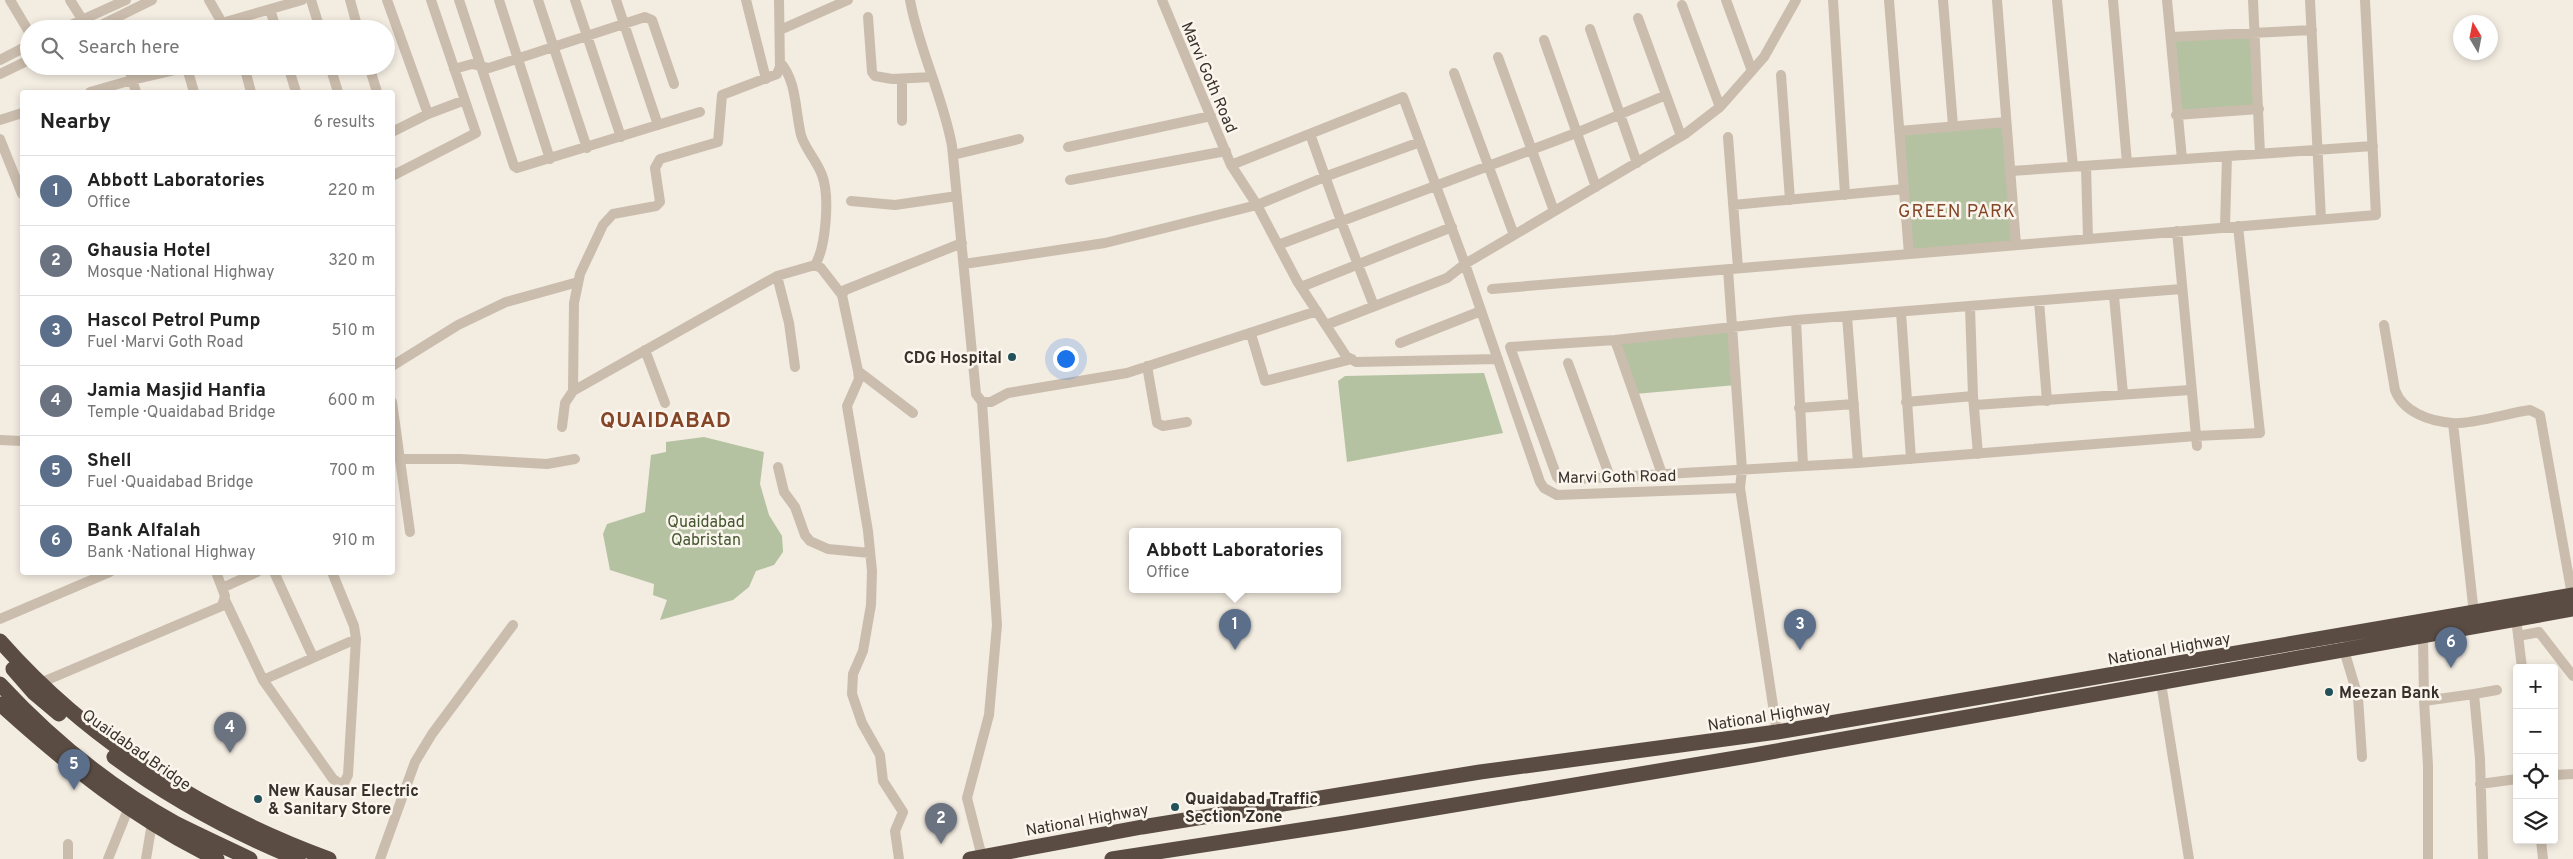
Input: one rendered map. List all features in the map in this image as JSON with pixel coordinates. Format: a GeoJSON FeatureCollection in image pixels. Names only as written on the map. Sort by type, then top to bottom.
{"type":"FeatureCollection","features":[{"type":"Feature","properties":{"kind":"highway","name":"National Highway"},"geometry":{"type":"LineString","coordinates":[[976,858],[1142,827],[1480,772],[1778,732],[2474,614],[2573,600]]}},
{"type":"Feature","properties":{"kind":"highway","name":"National Highway"},"geometry":{"type":"LineString","coordinates":[[1112,859],[1346,823],[2162,683],[2516,618],[2573,600]]}},
{"type":"Feature","properties":{"kind":"highway"},"geometry":{"type":"LineString","coordinates":[[0,641],[40,683],[110,743],[185,792],[275,838],[329,859]]}},
{"type":"Feature","properties":{"kind":"highway","name":"Quaidabad Bridge"},"geometry":{"type":"LineString","coordinates":[[0,655],[34,693],[89,739],[158,790],[211,820],[298,859]]}},
{"type":"Feature","properties":{"kind":"highway"},"geometry":{"type":"LineString","coordinates":[[0,684],[53,738],[114,784],[176,823],[250,859]]}},
{"type":"Feature","properties":{"kind":"highway"},"geometry":{"type":"LineString","coordinates":[[0,704],[43,744],[128,807],[152,823],[217,859]]}},
{"type":"Feature","properties":{"kind":"street"},"geometry":{"type":"LineString","coordinates":[[10,0],[22,20]]}},
{"type":"Feature","properties":{"kind":"street"},"geometry":{"type":"LineString","coordinates":[[70,0],[82,19],[121,1]]}},
{"type":"Feature","properties":{"kind":"street"},"geometry":{"type":"LineString","coordinates":[[121,20],[152,0]]}},
{"type":"Feature","properties":{"kind":"street"},"geometry":{"type":"LineString","coordinates":[[209,0],[221,20]]}},
{"type":"Feature","properties":{"kind":"street"},"geometry":{"type":"LineString","coordinates":[[240,20],[302,0]]}},
{"type":"Feature","properties":{"kind":"street"},"geometry":{"type":"LineString","coordinates":[[312,0],[318,20]]}},
{"type":"Feature","properties":{"kind":"street"},"geometry":{"type":"LineString","coordinates":[[350,0],[356,20]]}},
{"type":"Feature","properties":{"kind":"street"},"geometry":{"type":"LineString","coordinates":[[388,0],[428,114]]}},
{"type":"Feature","properties":{"kind":"street"},"geometry":{"type":"LineString","coordinates":[[395,174],[476,133],[431,0]]}},
{"type":"Feature","properties":{"kind":"street"},"geometry":{"type":"LineString","coordinates":[[459,0],[514,166],[519,168],[700,112]]}},
{"type":"Feature","properties":{"kind":"street"},"geometry":{"type":"LineString","coordinates":[[500,0],[550,159]]}},
{"type":"Feature","properties":{"kind":"street"},"geometry":{"type":"LineString","coordinates":[[538,0],[587,148]]}},
{"type":"Feature","properties":{"kind":"street"},"geometry":{"type":"LineString","coordinates":[[575,0],[621,138]]}},
{"type":"Feature","properties":{"kind":"street"},"geometry":{"type":"LineString","coordinates":[[616,0],[658,125]]}},
{"type":"Feature","properties":{"kind":"street"},"geometry":{"type":"LineString","coordinates":[[746,0],[766,79]]}},
{"type":"Feature","properties":{"kind":"street"},"geometry":{"type":"LineString","coordinates":[[573,391],[574,303],[580,274],[603,225],[613,214],[656,206],[660,202],[655,168],[660,159],[718,142],[722,95],[777,74],[780,62],[779,0]]}},
{"type":"Feature","properties":{"kind":"street"},"geometry":{"type":"LineString","coordinates":[[780,30],[848,0]]}},
{"type":"Feature","properties":{"kind":"street"},"geometry":{"type":"LineString","coordinates":[[910,0],[932,78],[947,116],[953,155],[976,394],[982,402],[997,625],[989,715],[967,798],[976,858]]}},
{"type":"Feature","properties":{"kind":"street","name":"Marvi Goth Road"},"geometry":{"type":"LineString","coordinates":[[1162,0],[1231,165],[1257,205],[1301,287],[1346,356],[1352,359]]}},
{"type":"Feature","properties":{"kind":"street"},"geometry":{"type":"LineString","coordinates":[[1726,0],[1752,71]]}},
{"type":"Feature","properties":{"kind":"street"},"geometry":{"type":"LineString","coordinates":[[1326,324],[1447,278],[1465,264],[1681,136],[1720,107],[1764,57],[1796,0]]}},
{"type":"Feature","properties":{"kind":"street"},"geometry":{"type":"LineString","coordinates":[[1833,0],[1845,195]]}},
{"type":"Feature","properties":{"kind":"street"},"geometry":{"type":"LineString","coordinates":[[1888,0],[1909,254]]}},
{"type":"Feature","properties":{"kind":"street"},"geometry":{"type":"LineString","coordinates":[[1943,0],[1953,126]]}},
{"type":"Feature","properties":{"kind":"street"},"geometry":{"type":"LineString","coordinates":[[1997,0],[2016,245]]}},
{"type":"Feature","properties":{"kind":"street"},"geometry":{"type":"LineString","coordinates":[[2057,0],[2073,167]]}},
{"type":"Feature","properties":{"kind":"street"},"geometry":{"type":"LineString","coordinates":[[2113,0],[2127,163]]}},
{"type":"Feature","properties":{"kind":"street"},"geometry":{"type":"LineString","coordinates":[[2168,0],[2176,115],[2182,159]]}},
{"type":"Feature","properties":{"kind":"street"},"geometry":{"type":"LineString","coordinates":[[2253,0],[2260,154]]}},
{"type":"Feature","properties":{"kind":"street"},"geometry":{"type":"LineString","coordinates":[[2310,0],[2321,219]]}},
{"type":"Feature","properties":{"kind":"street"},"geometry":{"type":"LineString","coordinates":[[1492,289],[2376,214],[2365,0]]}},
{"type":"Feature","properties":{"kind":"street"},"geometry":{"type":"LineString","coordinates":[[1682,5],[1720,107]]}},
{"type":"Feature","properties":{"kind":"street"},"geometry":{"type":"LineString","coordinates":[[270,9],[273,20]]}},
{"type":"Feature","properties":{"kind":"street"},"geometry":{"type":"LineString","coordinates":[[454,69],[472,64],[481,68],[489,68],[645,17],[652,20],[674,84]]}},
{"type":"Feature","properties":{"kind":"street"},"geometry":{"type":"LineString","coordinates":[[868,18],[873,75],[902,79],[932,78]]}},
{"type":"Feature","properties":{"kind":"street"},"geometry":{"type":"LineString","coordinates":[[1638,18],[1681,136]]}},
{"type":"Feature","properties":{"kind":"street"},"geometry":{"type":"LineString","coordinates":[[1590,29],[1637,162]]}},
{"type":"Feature","properties":{"kind":"street"},"geometry":{"type":"LineString","coordinates":[[2171,37],[2312,30]]}},
{"type":"Feature","properties":{"kind":"street"},"geometry":{"type":"LineString","coordinates":[[1544,40],[1596,187]]}},
{"type":"Feature","properties":{"kind":"street"},"geometry":{"type":"LineString","coordinates":[[0,60],[20,50]]}},
{"type":"Feature","properties":{"kind":"street"},"geometry":{"type":"LineString","coordinates":[[1498,57],[1554,211]]}},
{"type":"Feature","properties":{"kind":"street"},"geometry":{"type":"LineString","coordinates":[[780,62],[790,78],[803,140],[823,176],[826,192],[822,246],[815,265]]}},
{"type":"Feature","properties":{"kind":"street"},"geometry":{"type":"LineString","coordinates":[[0,74],[20,64]]}},
{"type":"Feature","properties":{"kind":"street"},"geometry":{"type":"LineString","coordinates":[[1454,73],[1514,236]]}},
{"type":"Feature","properties":{"kind":"street"},"geometry":{"type":"LineString","coordinates":[[131,75],[135,90]]}},
{"type":"Feature","properties":{"kind":"street"},"geometry":{"type":"LineString","coordinates":[[97,90],[154,75]]}},
{"type":"Feature","properties":{"kind":"street"},"geometry":{"type":"LineString","coordinates":[[191,75],[194,90]]}},
{"type":"Feature","properties":{"kind":"street"},"geometry":{"type":"LineString","coordinates":[[246,75],[250,90]]}},
{"type":"Feature","properties":{"kind":"street"},"geometry":{"type":"LineString","coordinates":[[291,75],[295,90]]}},
{"type":"Feature","properties":{"kind":"street"},"geometry":{"type":"LineString","coordinates":[[333,75],[337,90]]}},
{"type":"Feature","properties":{"kind":"street"},"geometry":{"type":"LineString","coordinates":[[372,75],[376,90]]}},
{"type":"Feature","properties":{"kind":"street"},"geometry":{"type":"LineString","coordinates":[[1781,75],[1790,200]]}},
{"type":"Feature","properties":{"kind":"street"},"geometry":{"type":"LineString","coordinates":[[902,79],[902,121]]}},
{"type":"Feature","properties":{"kind":"street"},"geometry":{"type":"LineString","coordinates":[[1278,245],[1620,116],[1666,95]]}},
{"type":"Feature","properties":{"kind":"street","name":"Marvi Goth Road"},"geometry":{"type":"LineString","coordinates":[[1310,134],[1403,97],[1482,311],[1540,482],[1551,493],[1557,495],[1740,488]]}},
{"type":"Feature","properties":{"kind":"street"},"geometry":{"type":"LineString","coordinates":[[395,130],[428,114],[465,100]]}},
{"type":"Feature","properties":{"kind":"street"},"geometry":{"type":"LineString","coordinates":[[2176,115],[2259,109]]}},
{"type":"Feature","properties":{"kind":"street"},"geometry":{"type":"LineString","coordinates":[[0,120],[20,114]]}},
{"type":"Feature","properties":{"kind":"street"},"geometry":{"type":"LineString","coordinates":[[1068,147],[1211,116]]}},
{"type":"Feature","properties":{"kind":"street"},"geometry":{"type":"LineString","coordinates":[[1899,131],[2006,122]]}},
{"type":"Feature","properties":{"kind":"street"},"geometry":{"type":"LineString","coordinates":[[1231,165],[1310,134],[1327,176],[1341,221],[1360,264],[1374,306]]}},
{"type":"Feature","properties":{"kind":"street"},"geometry":{"type":"LineString","coordinates":[[1728,137],[1733,205],[1732,326],[1742,470],[1740,488],[1778,732]]}},
{"type":"Feature","properties":{"kind":"street"},"geometry":{"type":"LineString","coordinates":[[0,139],[3,156],[20,190]]}},
{"type":"Feature","properties":{"kind":"street"},"geometry":{"type":"LineString","coordinates":[[953,155],[1020,139]]}},
{"type":"Feature","properties":{"kind":"street"},"geometry":{"type":"LineString","coordinates":[[964,264],[1105,243],[1257,205],[1327,176],[1420,142]]}},
{"type":"Feature","properties":{"kind":"street"},"geometry":{"type":"LineString","coordinates":[[2011,171],[2373,146]]}},
{"type":"Feature","properties":{"kind":"street"},"geometry":{"type":"LineString","coordinates":[[1070,180],[1226,151]]}},
{"type":"Feature","properties":{"kind":"street"},"geometry":{"type":"LineString","coordinates":[[2225,227],[2227,156]]}},
{"type":"Feature","properties":{"kind":"street"},"geometry":{"type":"LineString","coordinates":[[2086,166],[2088,239]]}},
{"type":"Feature","properties":{"kind":"street"},"geometry":{"type":"LineString","coordinates":[[1733,205],[1904,189]]}},
{"type":"Feature","properties":{"kind":"street"},"geometry":{"type":"LineString","coordinates":[[851,201],[895,205],[957,196]]}},
{"type":"Feature","properties":{"kind":"street"},"geometry":{"type":"LineString","coordinates":[[2181,289],[2114,296],[1981,304],[1970,307],[1732,326],[1616,340],[1510,347],[1557,477],[1560,480],[2196,441],[2260,433],[2238,226]]}},
{"type":"Feature","properties":{"kind":"street"},"geometry":{"type":"LineString","coordinates":[[1301,287],[1452,227]]}},
{"type":"Feature","properties":{"kind":"street"},"geometry":{"type":"LineString","coordinates":[[2177,231],[2196,441]]}},
{"type":"Feature","properties":{"kind":"street"},"geometry":{"type":"LineString","coordinates":[[842,295],[845,290],[962,242]]}},
{"type":"Feature","properties":{"kind":"street"},"geometry":{"type":"LineString","coordinates":[[562,427],[565,403],[573,391],[776,276],[815,265],[820,268],[842,295],[859,379],[847,406],[870,553],[871,605],[863,651],[854,674],[852,694],[862,723],[880,755],[883,781],[903,812],[895,831],[899,859]]}},
{"type":"Feature","properties":{"kind":"street"},"geometry":{"type":"LineString","coordinates":[[776,276],[789,322],[795,367]]}},
{"type":"Feature","properties":{"kind":"street"},"geometry":{"type":"LineString","coordinates":[[395,364],[458,326],[506,302],[578,282]]}},
{"type":"Feature","properties":{"kind":"street"},"geometry":{"type":"LineString","coordinates":[[2114,296],[2123,394]]}},
{"type":"Feature","properties":{"kind":"street"},"geometry":{"type":"LineString","coordinates":[[2039,301],[2047,401]]}},
{"type":"Feature","properties":{"kind":"street"},"geometry":{"type":"LineString","coordinates":[[1970,307],[1978,454]]}},
{"type":"Feature","properties":{"kind":"street"},"geometry":{"type":"LineString","coordinates":[[1400,343],[1482,311]]}},
{"type":"Feature","properties":{"kind":"street"},"geometry":{"type":"LineString","coordinates":[[982,402],[991,402],[1008,393],[1127,373],[1317,312]]}},
{"type":"Feature","properties":{"kind":"street"},"geometry":{"type":"LineString","coordinates":[[1901,312],[1911,459]]}},
{"type":"Feature","properties":{"kind":"street"},"geometry":{"type":"LineString","coordinates":[[1847,316],[1858,463]]}},
{"type":"Feature","properties":{"kind":"street"},"geometry":{"type":"LineString","coordinates":[[1796,320],[1802,466]]}},
{"type":"Feature","properties":{"kind":"street"},"geometry":{"type":"LineString","coordinates":[[2384,325],[2398,400],[2410,411],[2453,423],[2530,410],[2540,414],[2573,600]]}},
{"type":"Feature","properties":{"kind":"street"},"geometry":{"type":"LineString","coordinates":[[1250,334],[1265,381],[1352,359],[1356,362],[1498,359]]}},
{"type":"Feature","properties":{"kind":"street"},"geometry":{"type":"LineString","coordinates":[[1616,340],[1662,474]]}},
{"type":"Feature","properties":{"kind":"street"},"geometry":{"type":"LineString","coordinates":[[645,350],[665,403]]}},
{"type":"Feature","properties":{"kind":"street"},"geometry":{"type":"LineString","coordinates":[[1568,363],[1610,477]]}},
{"type":"Feature","properties":{"kind":"street"},"geometry":{"type":"LineString","coordinates":[[1147,366],[1157,422],[1162,426],[1187,422]]}},
{"type":"Feature","properties":{"kind":"street"},"geometry":{"type":"LineString","coordinates":[[858,371],[913,413]]}},
{"type":"Feature","properties":{"kind":"street"},"geometry":{"type":"LineString","coordinates":[[1906,402],[2047,401],[2190,390]]}},
{"type":"Feature","properties":{"kind":"street"},"geometry":{"type":"LineString","coordinates":[[1799,408],[1854,404]]}},
{"type":"Feature","properties":{"kind":"street"},"geometry":{"type":"LineString","coordinates":[[395,423],[410,532]]}},
{"type":"Feature","properties":{"kind":"street"},"geometry":{"type":"LineString","coordinates":[[2453,423],[2474,614]]}},
{"type":"Feature","properties":{"kind":"street"},"geometry":{"type":"LineString","coordinates":[[0,440],[20,441]]}},
{"type":"Feature","properties":{"kind":"street"},"geometry":{"type":"LineString","coordinates":[[400,459],[460,459],[547,464],[575,459]]}},
{"type":"Feature","properties":{"kind":"street"},"geometry":{"type":"LineString","coordinates":[[778,467],[784,492],[795,507],[805,535],[810,541],[828,549],[870,553]]}},
{"type":"Feature","properties":{"kind":"street"},"geometry":{"type":"LineString","coordinates":[[0,619],[103,575]]}},
{"type":"Feature","properties":{"kind":"street"},"geometry":{"type":"LineString","coordinates":[[217,575],[225,600],[263,680],[333,779],[338,784],[343,784],[348,775],[356,639],[354,626],[333,575]]}},
{"type":"Feature","properties":{"kind":"street"},"geometry":{"type":"LineString","coordinates":[[222,588],[250,575]]}},
{"type":"Feature","properties":{"kind":"street"},"geometry":{"type":"LineString","coordinates":[[275,575],[313,657]]}},
{"type":"Feature","properties":{"kind":"street"},"geometry":{"type":"LineString","coordinates":[[40,683],[219,608],[225,600]]}},
{"type":"Feature","properties":{"kind":"street"},"geometry":{"type":"LineString","coordinates":[[2516,618],[2522,664]]}},
{"type":"Feature","properties":{"kind":"street"},"geometry":{"type":"LineString","coordinates":[[380,859],[415,762],[432,734],[513,625]]}},
{"type":"Feature","properties":{"kind":"street"},"geometry":{"type":"LineString","coordinates":[[2518,636],[2539,632],[2573,676]]}},
{"type":"Feature","properties":{"kind":"street"},"geometry":{"type":"LineString","coordinates":[[2423,636],[2431,858]]}},
{"type":"Feature","properties":{"kind":"street"},"geometry":{"type":"LineString","coordinates":[[263,680],[356,639]]}},
{"type":"Feature","properties":{"kind":"street"},"geometry":{"type":"LineString","coordinates":[[2344,650],[2358,697],[2362,757]]}},
{"type":"Feature","properties":{"kind":"street"},"geometry":{"type":"LineString","coordinates":[[2162,683],[2189,859]]}},
{"type":"Feature","properties":{"kind":"street"},"geometry":{"type":"LineString","coordinates":[[2424,701],[2497,690]]}},
{"type":"Feature","properties":{"kind":"street"},"geometry":{"type":"LineString","coordinates":[[2474,694],[2483,859]]}},
{"type":"Feature","properties":{"kind":"street"},"geometry":{"type":"LineString","coordinates":[[2558,776],[2573,774]]}},
{"type":"Feature","properties":{"kind":"street"},"geometry":{"type":"LineString","coordinates":[[2480,784],[2513,780]]}},
{"type":"Feature","properties":{"kind":"street"},"geometry":{"type":"LineString","coordinates":[[108,859],[128,807]]}},
{"type":"Feature","properties":{"kind":"street"},"geometry":{"type":"LineString","coordinates":[[146,859],[152,823]]}},
{"type":"Feature","properties":{"kind":"street"},"geometry":{"type":"LineString","coordinates":[[68,844],[68,859]]}},
{"type":"Feature","properties":{"kind":"street"},"geometry":{"type":"LineString","coordinates":[[2541,844],[2543,859]]}},
{"type":"Feature","properties":{"kind":"green space"},"geometry":{"type":"Polygon","coordinates":[[[2253,32],[2259,109],[2176,115],[2171,37],[2253,32]]]}},
{"type":"Feature","properties":{"kind":"green space"},"geometry":{"type":"Polygon","coordinates":[[[2006,122],[2016,245],[1909,254],[1899,131],[2006,122]]]}},
{"type":"Feature","properties":{"kind":"green space"},"geometry":{"type":"Polygon","coordinates":[[[1732,326],[1736,385],[1635,394],[1616,340],[1732,326]]]}},
{"type":"Feature","properties":{"kind":"green space"},"geometry":{"type":"Polygon","coordinates":[[[1484,373],[1503,433],[1347,462],[1338,381],[1345,376],[1484,373]]]}},
{"type":"Feature","properties":{"kind":"green space","name":"Quaidabad Qabristan"},"geometry":{"type":"Polygon","coordinates":[[[704,437],[764,452],[760,484],[769,515],[782,536],[783,552],[774,565],[756,571],[749,587],[733,600],[660,620],[667,600],[653,595],[654,584],[610,570],[603,534],[607,524],[645,512],[651,455],[666,452],[666,442],[704,437]]]}},
{"type":"Feature","properties":{"kind":"place","name":"CDG Hospital"},"geometry":{"type":"Point","coordinates":[1012,357]}},
{"type":"Feature","properties":{"kind":"place","name":"Abbott Laboratories"},"geometry":{"type":"Point","coordinates":[1235,650]}},
{"type":"Feature","properties":{"kind":"place","name":"Hascol Petrol Pump"},"geometry":{"type":"Point","coordinates":[1800,650]}},
{"type":"Feature","properties":{"kind":"place","name":"Bank Alfalah"},"geometry":{"type":"Point","coordinates":[2451,668]}},
{"type":"Feature","properties":{"kind":"place","name":"Meezan Bank"},"geometry":{"type":"Point","coordinates":[2329,692]}},
{"type":"Feature","properties":{"kind":"place","name":"Jamia Masjid Hanfia"},"geometry":{"type":"Point","coordinates":[230,753]}},
{"type":"Feature","properties":{"kind":"place","name":"Shell"},"geometry":{"type":"Point","coordinates":[74,790]}},
{"type":"Feature","properties":{"kind":"place","name":"New Kausar Electric & Sanitary Store"},"geometry":{"type":"Point","coordinates":[258,799]}},
{"type":"Feature","properties":{"kind":"place","name":"Quaidabad Traffic Section Zone"},"geometry":{"type":"Point","coordinates":[1175,807]}},
{"type":"Feature","properties":{"kind":"place","name":"Ghausia Hotel"},"geometry":{"type":"Point","coordinates":[941,844]}},
{"type":"Feature","properties":{"kind":"district","name":"GREEN PARK"},"geometry":{"type":"Point","coordinates":[1957,211]}},
{"type":"Feature","properties":{"kind":"district","name":"QUAIDABAD"},"geometry":{"type":"Point","coordinates":[666,420]}}]}
